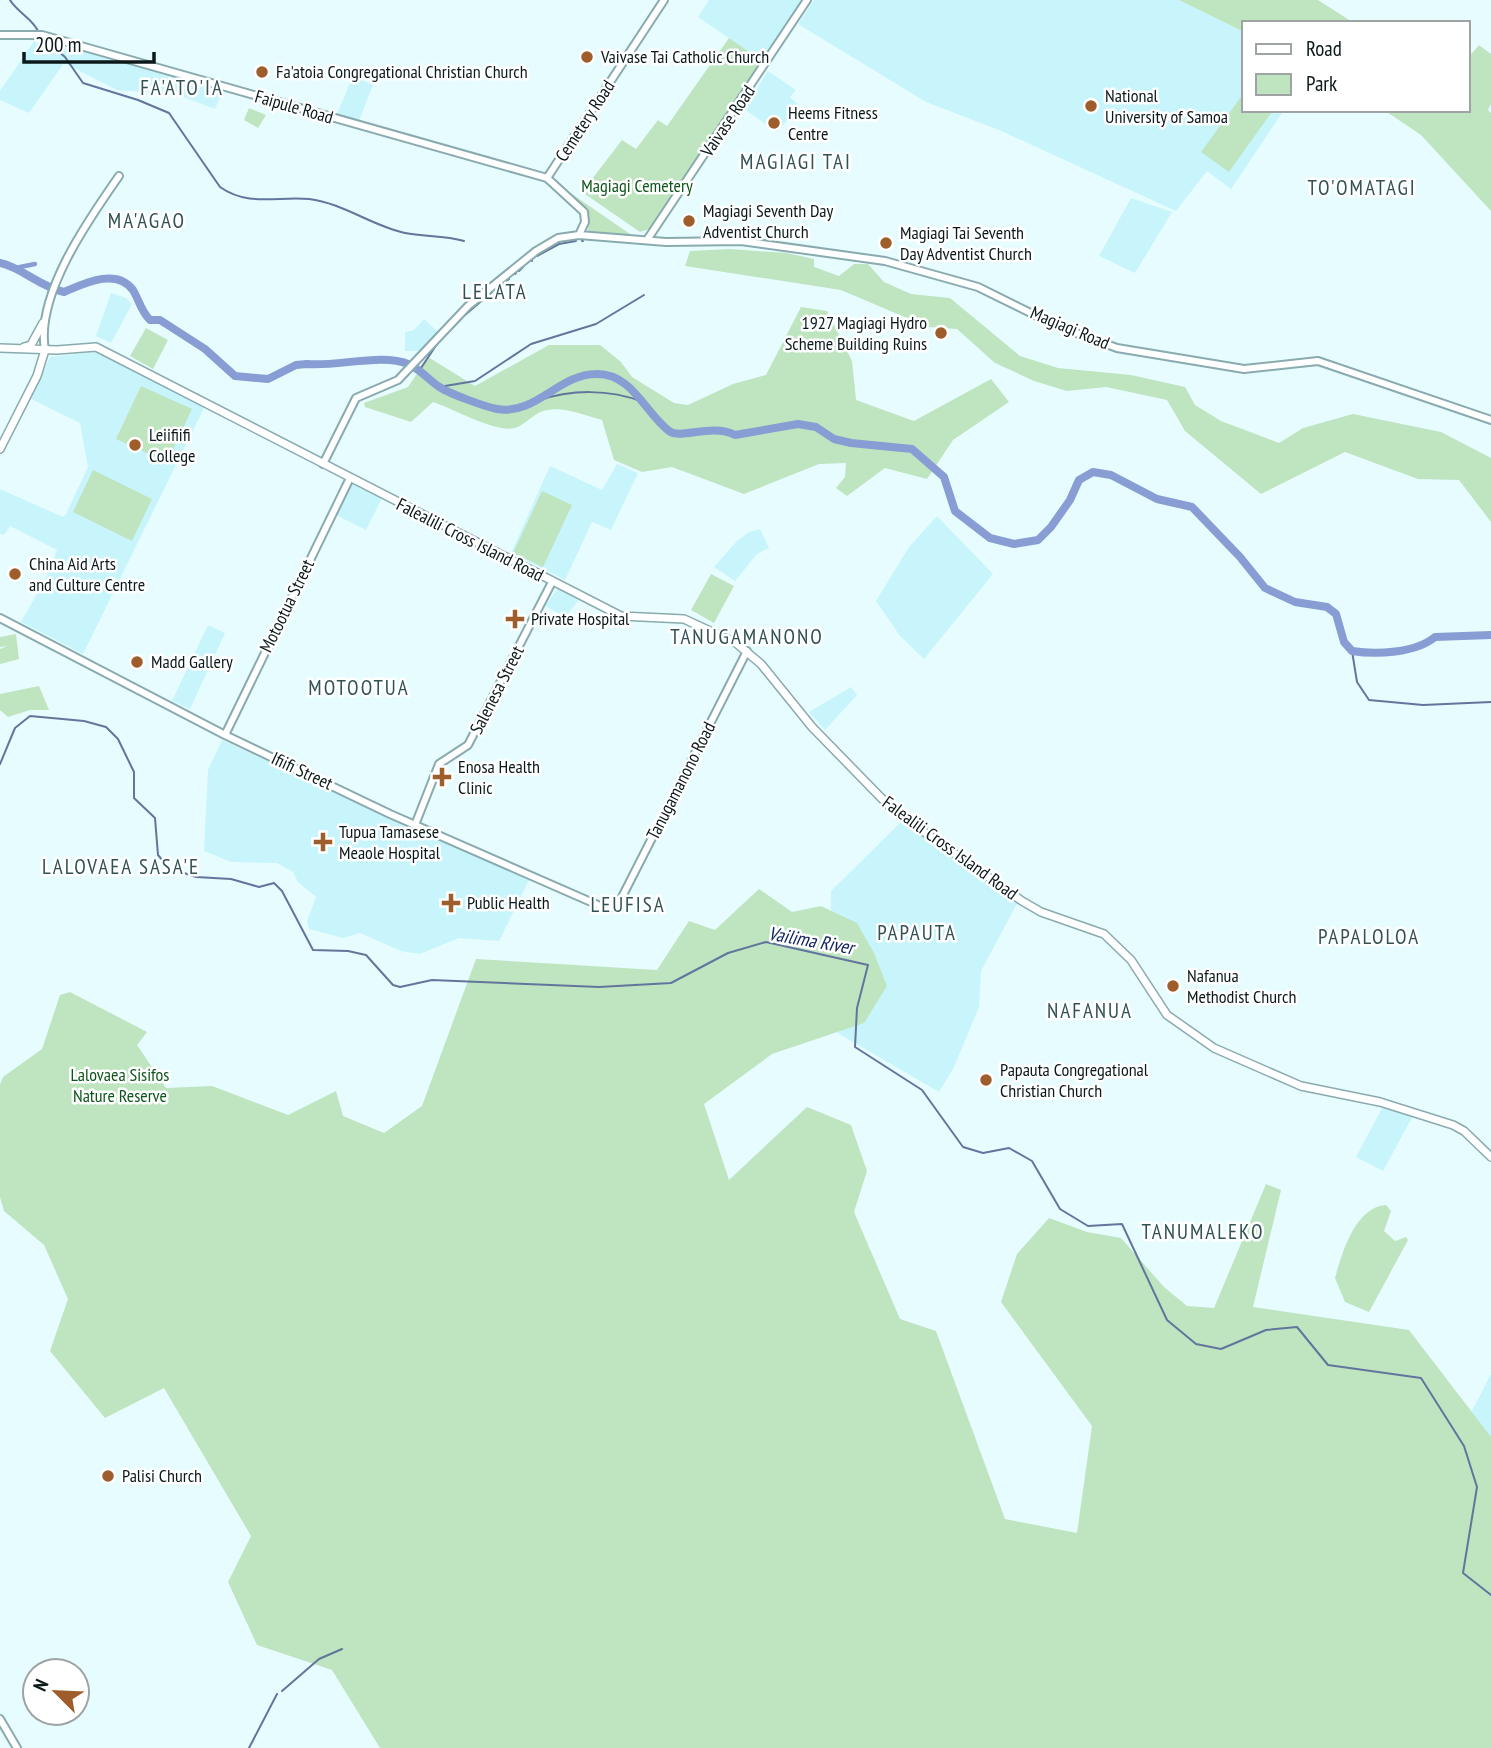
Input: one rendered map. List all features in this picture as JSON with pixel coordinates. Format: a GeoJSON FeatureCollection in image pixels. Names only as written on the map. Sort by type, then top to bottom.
{"type":"FeatureCollection","features":[{"type":"Feature","properties":{"kind":"main road","name":"Cemetery Road"},"geometry":{"type":"LineString","coordinates":[[579,235],[585,222],[584,212],[547,178],[664,0]]}},
{"type":"Feature","properties":{"kind":"main road","name":"Vaivase Road"},"geometry":{"type":"LineString","coordinates":[[647,240],[807,0]]}},
{"type":"Feature","properties":{"kind":"main road","name":"Faipule Road"},"geometry":{"type":"LineString","coordinates":[[0,35],[43,35],[547,178]]}},
{"type":"Feature","properties":{"kind":"main road"},"geometry":{"type":"LineString","coordinates":[[16,348],[31,345],[43,323],[73,245],[119,176]]}},
{"type":"Feature","properties":{"kind":"main road","name":"Magiagi Road"},"geometry":{"type":"LineString","coordinates":[[579,235],[647,240],[734,240],[885,261],[978,287],[1057,326],[1117,348],[1244,369],[1318,361],[1491,420]]}},
{"type":"Feature","properties":{"kind":"main road"},"geometry":{"type":"LineString","coordinates":[[323,464],[351,403],[365,394],[391,385],[468,306],[532,254],[558,238],[579,235]]}},
{"type":"Feature","properties":{"kind":"main road"},"geometry":{"type":"LineString","coordinates":[[0,449],[27,398],[45,350],[43,323]]}},
{"type":"Feature","properties":{"kind":"main road","name":"Falealili Cross Island Road"},"geometry":{"type":"LineString","coordinates":[[0,348],[45,350],[96,347],[621,616],[695,622],[747,651],[812,727],[893,810],[1022,901],[1041,912],[1104,934],[1131,960],[1167,1015],[1178,1026],[1226,1054],[1301,1086],[1380,1102],[1453,1125],[1464,1131],[1491,1157]]}},
{"type":"Feature","properties":{"kind":"main road","name":"Motootua Street"},"geometry":{"type":"LineString","coordinates":[[225,735],[350,478]]}},
{"type":"Feature","properties":{"kind":"main road","name":"Salenesa Street"},"geometry":{"type":"LineString","coordinates":[[415,825],[439,764],[468,745],[552,582]]}},
{"type":"Feature","properties":{"kind":"main road","name":"Ifiifi Street"},"geometry":{"type":"LineString","coordinates":[[0,618],[225,735],[415,825],[601,908],[611,908]]}},
{"type":"Feature","properties":{"kind":"main road","name":"Tanugamanono Road"},"geometry":{"type":"LineString","coordinates":[[611,908],[625,892],[747,651]]}},
{"type":"Feature","properties":{"kind":"main road"},"geometry":{"type":"LineString","coordinates":[[0,1719],[17,1748]]}},
{"type":"Feature","properties":{"kind":"shaded area"},"geometry":{"type":"Polygon","coordinates":[[[709,0],[803,0],[764,62],[698,17],[709,0]]]}},
{"type":"Feature","properties":{"kind":"shaded area","name":"National University of Samoa"},"geometry":{"type":"Polygon","coordinates":[[[814,0],[1179,0],[1242,31],[1242,112],[1283,112],[1231,189],[1207,171],[1176,211],[999,130],[926,102],[798,24],[814,0]]]}},
{"type":"Feature","properties":{"kind":"shaded area"},"geometry":{"type":"Polygon","coordinates":[[[37,37],[223,90],[215,109],[175,94],[117,90],[64,63],[29,113],[0,100],[0,91],[37,37]]]}},
{"type":"Feature","properties":{"kind":"shaded area"},"geometry":{"type":"Polygon","coordinates":[[[768,71],[796,90],[790,97],[800,106],[777,132],[744,109],[768,71]]]}},
{"type":"Feature","properties":{"kind":"shaded area"},"geometry":{"type":"Polygon","coordinates":[[[353,76],[373,85],[359,121],[337,114],[353,76]]]}},
{"type":"Feature","properties":{"kind":"shaded area"},"geometry":{"type":"Polygon","coordinates":[[[1131,198],[1172,212],[1135,273],[1099,256],[1131,198]]]}},
{"type":"Feature","properties":{"kind":"shaded area"},"geometry":{"type":"Polygon","coordinates":[[[111,293],[126,298],[132,304],[111,343],[96,336],[111,293]]]}},
{"type":"Feature","properties":{"kind":"shaded area"},"geometry":{"type":"Polygon","coordinates":[[[424,319],[439,333],[421,351],[405,351],[405,332],[414,330],[424,319]]]}},
{"type":"Feature","properties":{"kind":"shaded area","name":"Leiifiifi College"},"geometry":{"type":"Polygon","coordinates":[[[92,352],[104,354],[205,406],[83,654],[21,622],[45,580],[57,550],[10,526],[4,535],[0,534],[0,489],[63,517],[66,514],[88,467],[80,423],[31,399],[50,357],[92,352]]]}},
{"type":"Feature","properties":{"kind":"shaded area"},"geometry":{"type":"Polygon","coordinates":[[[617,464],[638,473],[611,530],[592,522],[565,580],[511,553],[550,466],[602,490],[617,464]]]}},
{"type":"Feature","properties":{"kind":"shaded area"},"geometry":{"type":"Polygon","coordinates":[[[351,482],[382,498],[366,530],[334,514],[351,482]]]}},
{"type":"Feature","properties":{"kind":"shaded area"},"geometry":{"type":"Polygon","coordinates":[[[937,516],[993,574],[924,659],[900,636],[876,601],[909,547],[937,516]]]}},
{"type":"Feature","properties":{"kind":"shaded area"},"geometry":{"type":"Polygon","coordinates":[[[760,529],[769,548],[757,554],[735,581],[714,567],[736,542],[749,532],[760,529]]]}},
{"type":"Feature","properties":{"kind":"shaded area"},"geometry":{"type":"Polygon","coordinates":[[[559,587],[580,598],[566,617],[545,606],[559,587]]]}},
{"type":"Feature","properties":{"kind":"shaded area"},"geometry":{"type":"Polygon","coordinates":[[[208,625],[225,633],[190,709],[172,701],[208,625]]]}},
{"type":"Feature","properties":{"kind":"shaded area"},"geometry":{"type":"Polygon","coordinates":[[[851,687],[857,695],[825,730],[809,712],[851,687]]]}},
{"type":"Feature","properties":{"kind":"shaded area","name":"Tupua Tamasese Meaole Hospital"},"geometry":{"type":"Polygon","coordinates":[[[222,740],[420,833],[530,878],[499,941],[459,938],[420,954],[401,951],[360,933],[343,938],[309,929],[307,921],[316,897],[298,882],[293,872],[277,863],[231,862],[204,851],[208,770],[222,740]]]}},
{"type":"Feature","properties":{"kind":"shaded area"},"geometry":{"type":"Polygon","coordinates":[[[902,821],[1018,902],[981,971],[979,1007],[954,1067],[939,1092],[829,1028],[831,891],[902,821]]]}},
{"type":"Feature","properties":{"kind":"shaded area"},"geometry":{"type":"Polygon","coordinates":[[[1387,1106],[1414,1114],[1383,1171],[1356,1157],[1382,1108],[1387,1106]]]}},
{"type":"Feature","properties":{"kind":"shaded area"},"geometry":{"type":"Polygon","coordinates":[[[1491,1374],[1491,1464],[1464,1426],[1491,1374]]]}},
{"type":"Feature","properties":{"kind":"green space"},"geometry":{"type":"Polygon","coordinates":[[[1179,0],[1318,0],[1351,21],[1242,21],[1242,31],[1179,0]]]}},
{"type":"Feature","properties":{"kind":"green space","name":"Magiagi Cemetery"},"geometry":{"type":"Polygon","coordinates":[[[729,38],[764,62],[653,228],[640,232],[582,192],[622,140],[636,149],[658,120],[667,126],[729,38]]]}},
{"type":"Feature","properties":{"kind":"green space"},"geometry":{"type":"Polygon","coordinates":[[[1479,45],[1491,54],[1491,104],[1488,110],[1491,113],[1491,211],[1421,135],[1387,112],[1470,112],[1470,56],[1479,45]]]}},
{"type":"Feature","properties":{"kind":"green space"},"geometry":{"type":"Polygon","coordinates":[[[1242,95],[1242,112],[1271,113],[1229,172],[1201,152],[1242,95]]]}},
{"type":"Feature","properties":{"kind":"green space"},"geometry":{"type":"Polygon","coordinates":[[[249,108],[266,115],[258,128],[244,120],[249,108]]]}},
{"type":"Feature","properties":{"kind":"green space"},"geometry":{"type":"Polygon","coordinates":[[[553,181],[633,237],[588,231],[583,207],[553,181]]]}},
{"type":"Feature","properties":{"kind":"green space"},"geometry":{"type":"Polygon","coordinates":[[[730,249],[787,253],[814,259],[814,267],[839,276],[854,264],[868,264],[884,282],[911,294],[950,298],[1020,356],[1058,368],[1131,375],[1185,387],[1195,405],[1221,421],[1279,443],[1303,428],[1353,414],[1441,432],[1491,458],[1491,522],[1459,480],[1418,479],[1345,452],[1261,494],[1185,431],[1167,400],[1106,387],[1067,391],[1034,381],[995,363],[957,329],[928,327],[841,290],[685,266],[690,251],[730,249]]]}},
{"type":"Feature","properties":{"kind":"green space"},"geometry":{"type":"Polygon","coordinates":[[[801,307],[827,311],[852,361],[856,400],[914,421],[991,379],[1009,402],[953,440],[927,479],[885,468],[847,496],[836,488],[845,477],[846,463],[819,464],[744,494],[672,467],[642,472],[614,460],[602,420],[573,411],[550,409],[536,414],[519,427],[507,429],[486,424],[433,402],[411,422],[365,407],[364,403],[408,387],[428,357],[475,386],[549,345],[600,345],[621,362],[632,377],[674,403],[688,405],[733,384],[766,375],[801,307]]]}},
{"type":"Feature","properties":{"kind":"green space"},"geometry":{"type":"Polygon","coordinates":[[[146,328],[168,340],[153,369],[130,356],[146,328]]]}},
{"type":"Feature","properties":{"kind":"green space"},"geometry":{"type":"Polygon","coordinates":[[[141,386],[192,409],[167,462],[116,439],[141,386]]]}},
{"type":"Feature","properties":{"kind":"green space"},"geometry":{"type":"Polygon","coordinates":[[[93,470],[152,499],[132,541],[73,512],[93,470]]]}},
{"type":"Feature","properties":{"kind":"green space"},"geometry":{"type":"Polygon","coordinates":[[[542,491],[572,505],[543,567],[513,553],[542,491]]]}},
{"type":"Feature","properties":{"kind":"green space"},"geometry":{"type":"Polygon","coordinates":[[[711,574],[734,586],[714,623],[691,610],[711,574]]]}},
{"type":"Feature","properties":{"kind":"green space"},"geometry":{"type":"Polygon","coordinates":[[[16,634],[19,659],[0,664],[0,649],[7,646],[0,647],[0,637],[16,634]]]}},
{"type":"Feature","properties":{"kind":"green space"},"geometry":{"type":"Polygon","coordinates":[[[39,686],[49,710],[30,710],[8,717],[0,710],[0,694],[39,686]]]}},
{"type":"Feature","properties":{"kind":"green space","name":"Lalovaea Sisifos Nature Reserve"},"geometry":{"type":"Polygon","coordinates":[[[759,889],[792,912],[821,906],[857,923],[874,953],[887,986],[864,1023],[772,1054],[704,1104],[729,1180],[807,1107],[851,1125],[867,1171],[854,1212],[900,1319],[936,1331],[1005,1519],[1077,1533],[1092,1426],[1001,1302],[1017,1254],[1049,1218],[1087,1232],[1121,1238],[1164,1287],[1187,1306],[1214,1308],[1266,1184],[1281,1190],[1253,1307],[1409,1330],[1491,1437],[1491,1748],[380,1748],[332,1670],[257,1645],[228,1582],[251,1536],[164,1388],[105,1418],[50,1351],[68,1299],[44,1245],[4,1211],[0,1197],[0,1085],[3,1077],[42,1049],[60,995],[70,992],[147,1032],[137,1045],[166,1088],[212,1086],[288,1115],[336,1091],[343,1116],[384,1133],[422,1106],[476,959],[657,970],[689,921],[715,930],[759,889]]]}},
{"type":"Feature","properties":{"kind":"green space"},"geometry":{"type":"Polygon","coordinates":[[[1386,1205],[1391,1211],[1384,1231],[1395,1241],[1406,1237],[1408,1240],[1369,1312],[1345,1302],[1335,1278],[1346,1244],[1358,1222],[1375,1208],[1386,1205]]]}},
{"type":"Feature","properties":{"kind":"waterway"},"geometry":{"type":"LineString","coordinates":[[10,0],[38,31]]}},
{"type":"Feature","properties":{"kind":"waterway"},"geometry":{"type":"LineString","coordinates":[[41,37],[65,57],[83,83],[169,113],[220,187],[231,193],[252,199],[297,198],[322,201],[393,230],[464,241]]}},
{"type":"Feature","properties":{"kind":"waterway"},"geometry":{"type":"LineString","coordinates":[[537,256],[559,244],[576,241]]}},
{"type":"Feature","properties":{"kind":"waterway"},"geometry":{"type":"LineString","coordinates":[[0,263],[64,292],[99,279],[118,279],[133,290],[150,320],[160,320],[205,349],[235,376],[268,379],[296,365],[398,361],[412,366],[438,386],[458,396],[492,408],[511,410],[535,401],[570,380],[596,374],[608,375],[629,387],[660,423],[674,433],[716,431],[735,435],[798,424],[816,427],[834,439],[851,443],[912,449],[944,477],[955,511],[990,538],[1014,544],[1038,540],[1070,500],[1079,480],[1093,472],[1111,475],[1157,499],[1192,507],[1240,557],[1265,588],[1295,602],[1327,607],[1336,614],[1344,642],[1352,651],[1395,652],[1407,650],[1435,637],[1491,635]]}},
{"type":"Feature","properties":{"kind":"waterway"},"geometry":{"type":"LineString","coordinates":[[15,268],[35,264]]}},
{"type":"Feature","properties":{"kind":"waterway"},"geometry":{"type":"LineString","coordinates":[[519,271],[523,267]]}},
{"type":"Feature","properties":{"kind":"waterway"},"geometry":{"type":"LineString","coordinates":[[495,290],[509,279]]}},
{"type":"Feature","properties":{"kind":"waterway"},"geometry":{"type":"LineString","coordinates":[[465,315],[492,292]]}},
{"type":"Feature","properties":{"kind":"waterway"},"geometry":{"type":"LineString","coordinates":[[439,387],[475,381],[531,344],[596,324],[644,295]]}},
{"type":"Feature","properties":{"kind":"waterway"},"geometry":{"type":"LineString","coordinates":[[450,330],[462,318]]}},
{"type":"Feature","properties":{"kind":"waterway"},"geometry":{"type":"LineString","coordinates":[[419,371],[439,341]]}},
{"type":"Feature","properties":{"kind":"waterway"},"geometry":{"type":"LineString","coordinates":[[537,401],[563,394],[590,392],[643,402]]}},
{"type":"Feature","properties":{"kind":"waterway"},"geometry":{"type":"LineString","coordinates":[[1352,651],[1357,682],[1369,700],[1423,705],[1491,702]]}},
{"type":"Feature","properties":{"kind":"waterway","name":"Vailima River"},"geometry":{"type":"LineString","coordinates":[[0,764],[15,728],[30,716],[84,721],[106,727],[118,739],[134,772],[134,798],[155,818],[158,855],[169,868],[196,877],[231,879],[259,887],[274,883],[282,891],[313,950],[348,951],[366,955],[393,985],[400,987],[432,980],[599,987],[671,983],[728,953],[766,942],[868,965],[857,1008],[855,1047],[922,1090],[963,1147],[983,1153],[1009,1148],[1032,1161],[1060,1209],[1088,1226],[1122,1224],[1167,1320],[1196,1344],[1221,1349],[1266,1330],[1297,1327],[1328,1365],[1421,1378],[1464,1446],[1477,1487],[1463,1573],[1491,1595]]}},
{"type":"Feature","properties":{"kind":"waterway"},"geometry":{"type":"LineString","coordinates":[[282,1691],[319,1659],[342,1649]]}},
{"type":"Feature","properties":{"kind":"waterway"},"geometry":{"type":"LineString","coordinates":[[249,1748],[277,1694]]}},
{"type":"Feature","properties":{"kind":"place","name":"Vaivase Tai Catholic Church"},"geometry":{"type":"Point","coordinates":[587,57]}},
{"type":"Feature","properties":{"kind":"place","name":"Fa'atoia Congregational Christian Church"},"geometry":{"type":"Point","coordinates":[262,72]}},
{"type":"Feature","properties":{"kind":"place","name":"National University of Samoa"},"geometry":{"type":"Point","coordinates":[1091,106]}},
{"type":"Feature","properties":{"kind":"place","name":"Heems Fitness Centre"},"geometry":{"type":"Point","coordinates":[774,123]}},
{"type":"Feature","properties":{"kind":"place","name":"Magiagi Seventh Day Adventist Church"},"geometry":{"type":"Point","coordinates":[689,221]}},
{"type":"Feature","properties":{"kind":"place","name":"Magiagi Tai Seventh Day Adventist Church"},"geometry":{"type":"Point","coordinates":[886,243]}},
{"type":"Feature","properties":{"kind":"place","name":"1927 Magiagi Hydro Scheme Building Ruins"},"geometry":{"type":"Point","coordinates":[941,333]}},
{"type":"Feature","properties":{"kind":"place","name":"Leiifiifi College"},"geometry":{"type":"Point","coordinates":[135,445]}},
{"type":"Feature","properties":{"kind":"place","name":"China Aid Arts and Culture Centre"},"geometry":{"type":"Point","coordinates":[15,574]}},
{"type":"Feature","properties":{"kind":"place","name":"Private Hospital"},"geometry":{"type":"Point","coordinates":[515,619]}},
{"type":"Feature","properties":{"kind":"place","name":"Madd Gallery"},"geometry":{"type":"Point","coordinates":[137,662]}},
{"type":"Feature","properties":{"kind":"place","name":"Enosa Health Clinic"},"geometry":{"type":"Point","coordinates":[442,777]}},
{"type":"Feature","properties":{"kind":"place","name":"Tupua Tamasese Meaole Hospital"},"geometry":{"type":"Point","coordinates":[323,842]}},
{"type":"Feature","properties":{"kind":"place","name":"Public Health"},"geometry":{"type":"Point","coordinates":[451,903]}},
{"type":"Feature","properties":{"kind":"place","name":"Nafanua Methodist Church"},"geometry":{"type":"Point","coordinates":[1173,986]}},
{"type":"Feature","properties":{"kind":"place","name":"Papauta Congregational Christian Church"},"geometry":{"type":"Point","coordinates":[986,1080]}},
{"type":"Feature","properties":{"kind":"place","name":"Palisi Church"},"geometry":{"type":"Point","coordinates":[108,1476]}},
{"type":"Feature","properties":{"kind":"district","name":"FA'ATO'IA"},"geometry":{"type":"Point","coordinates":[182,88]}},
{"type":"Feature","properties":{"kind":"district","name":"MAGIAGI TAI"},"geometry":{"type":"Point","coordinates":[796,162]}},
{"type":"Feature","properties":{"kind":"district","name":"TO'OMATAGI"},"geometry":{"type":"Point","coordinates":[1362,188]}},
{"type":"Feature","properties":{"kind":"district","name":"MA'AGAO"},"geometry":{"type":"Point","coordinates":[147,221]}},
{"type":"Feature","properties":{"kind":"district","name":"LELATA"},"geometry":{"type":"Point","coordinates":[495,292]}},
{"type":"Feature","properties":{"kind":"district","name":"TANUGAMANONO"},"geometry":{"type":"Point","coordinates":[747,637]}},
{"type":"Feature","properties":{"kind":"district","name":"MOTOOTUA"},"geometry":{"type":"Point","coordinates":[359,688]}},
{"type":"Feature","properties":{"kind":"district","name":"LALOVAEA SASA'E"},"geometry":{"type":"Point","coordinates":[121,867]}},
{"type":"Feature","properties":{"kind":"district","name":"LEUFISA"},"geometry":{"type":"Point","coordinates":[628,905]}},
{"type":"Feature","properties":{"kind":"district","name":"PAPAUTA"},"geometry":{"type":"Point","coordinates":[917,933]}},
{"type":"Feature","properties":{"kind":"district","name":"PAPALOLOA"},"geometry":{"type":"Point","coordinates":[1369,937]}},
{"type":"Feature","properties":{"kind":"district","name":"NAFANUA"},"geometry":{"type":"Point","coordinates":[1090,1011]}},
{"type":"Feature","properties":{"kind":"district","name":"TANUMALEKO"},"geometry":{"type":"Point","coordinates":[1203,1232]}}]}
